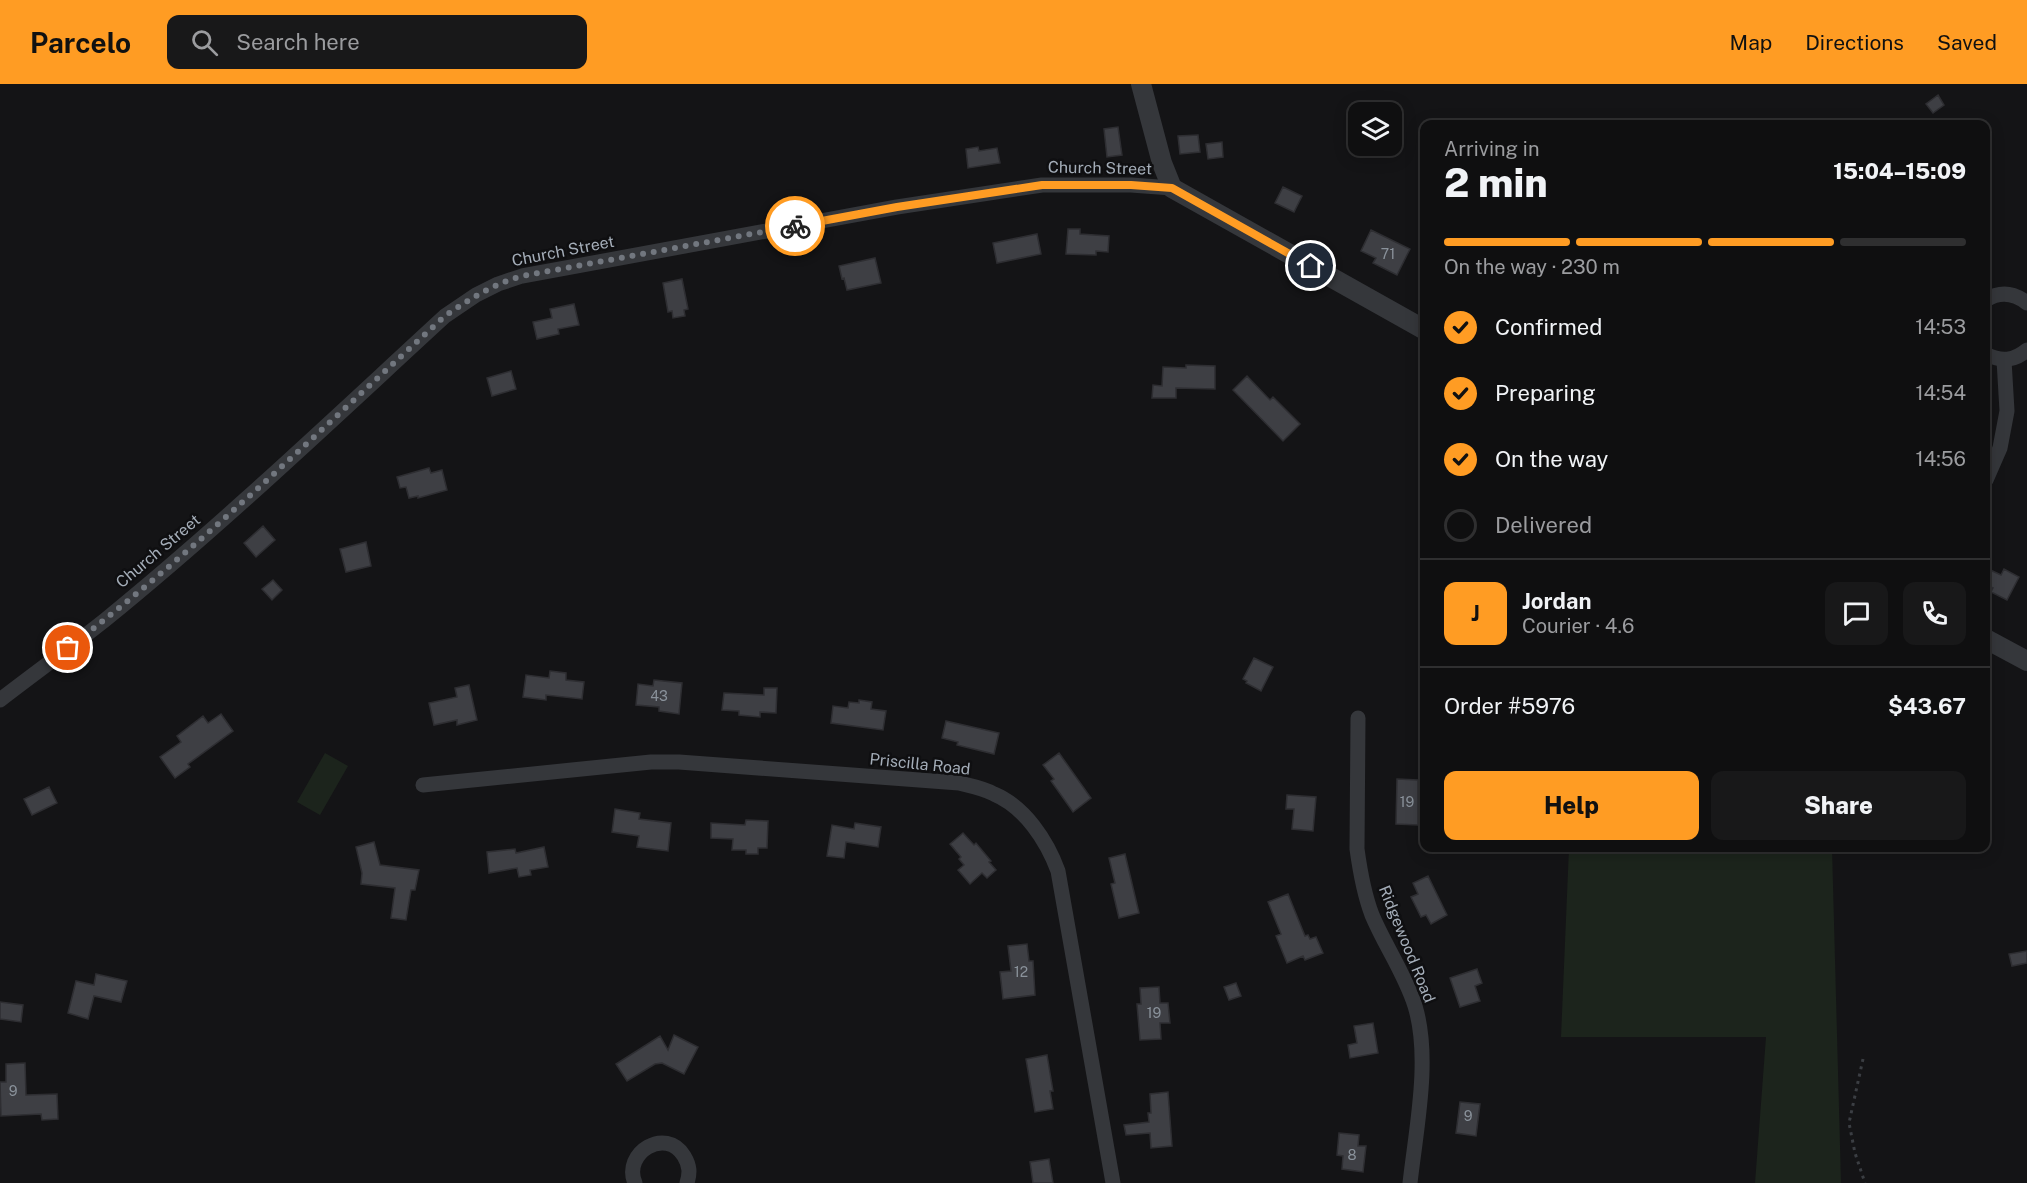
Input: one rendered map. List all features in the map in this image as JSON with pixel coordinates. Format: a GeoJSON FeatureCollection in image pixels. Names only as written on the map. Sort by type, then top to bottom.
{"type":"FeatureCollection","features":[{"type":"Feature","properties":{"kind":"street"},"geometry":{"type":"LineString","coordinates":[[1141,84],[1162,163],[1172,188],[1420,327]]}},
{"type":"Feature","properties":{"kind":"street","name":"Church Street"},"geometry":{"type":"LineString","coordinates":[[0,700],[102,622],[237,507],[445,316],[476,295],[498,284],[550,270],[897,207],[1042,185],[1131,185],[1172,188]]}},
{"type":"Feature","properties":{"kind":"street"},"geometry":{"type":"LineString","coordinates":[[1990,298],[1999,294],[2008,294],[2017,296],[2027,303]]}},
{"type":"Feature","properties":{"kind":"street"},"geometry":{"type":"LineString","coordinates":[[1990,356],[1995,359],[2013,359],[2027,350]]}},
{"type":"Feature","properties":{"kind":"street"},"geometry":{"type":"LineString","coordinates":[[1990,471],[2000,448],[2007,411],[2004,360]]}},
{"type":"Feature","properties":{"kind":"street"},"geometry":{"type":"LineString","coordinates":[[1990,641],[2027,661]]}},
{"type":"Feature","properties":{"kind":"street","name":"Ridgewood Road"},"geometry":{"type":"LineString","coordinates":[[1358,718],[1357,849],[1360,869],[1373,916],[1415,1006],[1420,1034],[1421,1078],[1410,1183]]}},
{"type":"Feature","properties":{"kind":"street","name":"Priscilla Road"},"geometry":{"type":"LineString","coordinates":[[423,785],[613,768],[651,762],[686,762],[959,783],[996,794],[1018,810],[1036,831],[1052,854],[1058,871],[1113,1183]]}},
{"type":"Feature","properties":{"kind":"street"},"geometry":{"type":"LineString","coordinates":[[635,1183],[633,1171],[637,1157],[644,1149],[658,1143],[669,1143],[682,1153],[690,1168],[687,1183]]}},
{"type":"Feature","properties":{"kind":"path"},"geometry":{"type":"LineString","coordinates":[[1863,1059],[1849,1123],[1855,1153],[1865,1183]]}},
{"type":"Feature","properties":{"kind":"shaded area"},"geometry":{"type":"Polygon","coordinates":[[[325,753],[348,766],[320,815],[297,802],[325,753]]]}},
{"type":"Feature","properties":{"kind":"shaded area"},"geometry":{"type":"Polygon","coordinates":[[[1569,852],[1832,852],[1841,1183],[1755,1183],[1766,1037],[1561,1037],[1569,852]]]}},
{"type":"Feature","properties":{"kind":"building"},"geometry":{"type":"Polygon","coordinates":[[[1938,95],[1944,105],[1933,113],[1926,104],[1938,95]]]}},
{"type":"Feature","properties":{"kind":"building"},"geometry":{"type":"Polygon","coordinates":[[[1118,127],[1122,155],[1107,157],[1104,129],[1118,127]]]}},
{"type":"Feature","properties":{"kind":"building"},"geometry":{"type":"Polygon","coordinates":[[[1198,135],[1200,152],[1180,154],[1178,136],[1198,135]]]}},
{"type":"Feature","properties":{"kind":"building"},"geometry":{"type":"Polygon","coordinates":[[[1222,142],[1223,157],[1208,159],[1206,144],[1222,142]]]}},
{"type":"Feature","properties":{"kind":"building"},"geometry":{"type":"Polygon","coordinates":[[[978,147],[979,151],[997,148],[1000,163],[968,168],[966,149],[978,147]]]}},
{"type":"Feature","properties":{"kind":"building"},"geometry":{"type":"Polygon","coordinates":[[[1283,187],[1302,196],[1294,212],[1275,203],[1283,187]]]}},
{"type":"Feature","properties":{"kind":"building"},"geometry":{"type":"Polygon","coordinates":[[[1068,229],[1080,229],[1080,234],[1109,236],[1108,252],[1096,251],[1096,255],[1066,254],[1068,229]]]}},
{"type":"Feature","properties":{"kind":"building"},"geometry":{"type":"Polygon","coordinates":[[[1371,230],[1410,249],[1397,275],[1373,263],[1376,258],[1361,251],[1371,230]]]}},
{"type":"Feature","properties":{"kind":"building"},"geometry":{"type":"Polygon","coordinates":[[[1037,234],[1041,254],[997,263],[993,243],[1037,234]]]}},
{"type":"Feature","properties":{"kind":"building"},"geometry":{"type":"Polygon","coordinates":[[[875,258],[881,283],[847,290],[839,266],[875,258]]]}},
{"type":"Feature","properties":{"kind":"building"},"geometry":{"type":"Polygon","coordinates":[[[682,279],[688,309],[684,310],[685,316],[673,318],[672,311],[668,312],[663,283],[682,279]]]}},
{"type":"Feature","properties":{"kind":"building"},"geometry":{"type":"Polygon","coordinates":[[[574,304],[579,325],[558,329],[559,334],[537,339],[533,322],[552,318],[550,309],[574,304]]]}},
{"type":"Feature","properties":{"kind":"building"},"geometry":{"type":"Polygon","coordinates":[[[1186,365],[1215,366],[1215,389],[1176,388],[1176,398],[1152,398],[1153,385],[1162,386],[1163,367],[1186,368],[1186,365]]]}},
{"type":"Feature","properties":{"kind":"building"},"geometry":{"type":"Polygon","coordinates":[[[511,371],[516,389],[492,396],[487,378],[511,371]]]}},
{"type":"Feature","properties":{"kind":"building"},"geometry":{"type":"Polygon","coordinates":[[[1247,376],[1270,400],[1273,397],[1300,424],[1283,441],[1233,390],[1247,376]]]}},
{"type":"Feature","properties":{"kind":"building"},"geometry":{"type":"Polygon","coordinates":[[[429,468],[431,473],[442,470],[447,490],[418,498],[418,496],[409,498],[406,487],[400,488],[397,477],[429,468]]]}},
{"type":"Feature","properties":{"kind":"building"},"geometry":{"type":"Polygon","coordinates":[[[263,526],[275,540],[256,557],[244,543],[263,526]]]}},
{"type":"Feature","properties":{"kind":"building"},"geometry":{"type":"Polygon","coordinates":[[[366,542],[371,566],[346,572],[340,549],[366,542]]]}},
{"type":"Feature","properties":{"kind":"building"},"geometry":{"type":"Polygon","coordinates":[[[2004,569],[2019,577],[2007,600],[1991,592],[1993,588],[1990,587],[1990,570],[2001,575],[2004,569]]]}},
{"type":"Feature","properties":{"kind":"building"},"geometry":{"type":"Polygon","coordinates":[[[273,580],[282,590],[272,600],[262,589],[273,580]]]}},
{"type":"Feature","properties":{"kind":"building"},"geometry":{"type":"Polygon","coordinates":[[[1254,658],[1273,667],[1261,691],[1243,679],[1254,658]]]}},
{"type":"Feature","properties":{"kind":"building"},"geometry":{"type":"Polygon","coordinates":[[[550,671],[566,673],[566,680],[584,682],[582,699],[546,695],[546,700],[523,697],[526,675],[549,678],[550,671]]]}},
{"type":"Feature","properties":{"kind":"building"},"geometry":{"type":"Polygon","coordinates":[[[654,680],[682,683],[679,714],[659,711],[659,707],[636,705],[638,684],[653,686],[654,680]]]}},
{"type":"Feature","properties":{"kind":"building"},"geometry":{"type":"Polygon","coordinates":[[[469,685],[477,720],[457,725],[457,720],[434,725],[429,703],[457,697],[455,688],[469,685]]]}},
{"type":"Feature","properties":{"kind":"building"},"geometry":{"type":"Polygon","coordinates":[[[764,688],[777,688],[776,713],[760,712],[760,717],[739,715],[739,711],[722,710],[724,693],[764,695],[764,688]]]}},
{"type":"Feature","properties":{"kind":"building"},"geometry":{"type":"Polygon","coordinates":[[[859,700],[872,702],[871,709],[886,711],[883,730],[831,723],[833,706],[848,708],[849,702],[859,703],[859,700]]]}},
{"type":"Feature","properties":{"kind":"building"},"geometry":{"type":"Polygon","coordinates":[[[221,714],[233,731],[188,764],[190,767],[175,778],[160,757],[181,742],[177,736],[203,716],[208,723],[221,714]]]}},
{"type":"Feature","properties":{"kind":"building"},"geometry":{"type":"Polygon","coordinates":[[[946,721],[999,733],[994,754],[957,745],[958,742],[942,738],[946,721]]]}},
{"type":"Feature","properties":{"kind":"building"},"geometry":{"type":"Polygon","coordinates":[[[1059,753],[1091,798],[1073,812],[1051,781],[1054,779],[1043,765],[1059,753]]]}},
{"type":"Feature","properties":{"kind":"building"},"geometry":{"type":"Polygon","coordinates":[[[1397,779],[1418,780],[1418,825],[1396,824],[1397,779]]]}},
{"type":"Feature","properties":{"kind":"building"},"geometry":{"type":"Polygon","coordinates":[[[49,787],[57,803],[32,815],[24,799],[49,787]]]}},
{"type":"Feature","properties":{"kind":"building"},"geometry":{"type":"Polygon","coordinates":[[[1287,795],[1316,797],[1313,831],[1292,829],[1294,809],[1286,809],[1287,795]]]}},
{"type":"Feature","properties":{"kind":"building"},"geometry":{"type":"Polygon","coordinates":[[[615,809],[640,813],[639,819],[671,823],[668,851],[637,847],[639,836],[612,832],[615,809]]]}},
{"type":"Feature","properties":{"kind":"building"},"geometry":{"type":"Polygon","coordinates":[[[746,820],[768,821],[767,848],[758,848],[758,854],[746,854],[746,850],[732,850],[733,839],[711,838],[711,823],[745,825],[746,820]]]}},
{"type":"Feature","properties":{"kind":"building"},"geometry":{"type":"Polygon","coordinates":[[[855,823],[881,827],[878,847],[846,842],[844,858],[827,856],[832,825],[854,829],[855,823]]]}},
{"type":"Feature","properties":{"kind":"building"},"geometry":{"type":"Polygon","coordinates":[[[963,833],[974,845],[976,843],[996,870],[987,878],[982,873],[970,884],[958,870],[964,865],[959,859],[961,857],[950,844],[963,833]]]}},
{"type":"Feature","properties":{"kind":"building"},"geometry":{"type":"Polygon","coordinates":[[[374,842],[380,865],[419,870],[415,890],[411,890],[406,920],[391,918],[395,888],[361,884],[362,873],[356,847],[374,842]]]}},
{"type":"Feature","properties":{"kind":"building"},"geometry":{"type":"Polygon","coordinates":[[[544,847],[548,867],[530,870],[531,875],[519,877],[517,868],[489,873],[487,852],[515,849],[516,853],[544,847]]]}},
{"type":"Feature","properties":{"kind":"building"},"geometry":{"type":"Polygon","coordinates":[[[1125,854],[1139,913],[1119,918],[1111,884],[1115,883],[1109,858],[1125,854]]]}},
{"type":"Feature","properties":{"kind":"building"},"geometry":{"type":"Polygon","coordinates":[[[1428,876],[1447,915],[1431,924],[1426,915],[1421,917],[1411,897],[1418,894],[1413,883],[1428,876]]]}},
{"type":"Feature","properties":{"kind":"building"},"geometry":{"type":"Polygon","coordinates":[[[1288,894],[1305,936],[1308,935],[1310,939],[1316,937],[1323,953],[1305,960],[1303,956],[1287,963],[1276,936],[1281,934],[1268,902],[1288,894]]]}},
{"type":"Feature","properties":{"kind":"building"},"geometry":{"type":"Polygon","coordinates":[[[1027,944],[1029,961],[1033,961],[1035,995],[1003,999],[1000,972],[1011,971],[1008,946],[1027,944]]]}},
{"type":"Feature","properties":{"kind":"building"},"geometry":{"type":"Polygon","coordinates":[[[2027,951],[2027,963],[2012,966],[2009,954],[2027,951]]]}},
{"type":"Feature","properties":{"kind":"building"},"geometry":{"type":"Polygon","coordinates":[[[1477,969],[1482,983],[1475,986],[1480,1001],[1460,1007],[1450,978],[1477,969]]]}},
{"type":"Feature","properties":{"kind":"building"},"geometry":{"type":"Polygon","coordinates":[[[96,974],[127,981],[121,1002],[94,996],[88,1019],[68,1013],[76,981],[94,985],[96,974]]]}},
{"type":"Feature","properties":{"kind":"building"},"geometry":{"type":"Polygon","coordinates":[[[1236,983],[1241,996],[1229,1000],[1224,987],[1236,983]]]}},
{"type":"Feature","properties":{"kind":"building"},"geometry":{"type":"Polygon","coordinates":[[[1159,987],[1160,1003],[1168,1003],[1170,1023],[1160,1023],[1161,1039],[1140,1040],[1137,1004],[1141,1004],[1140,988],[1159,987]]]}},
{"type":"Feature","properties":{"kind":"building"},"geometry":{"type":"Polygon","coordinates":[[[0,1002],[23,1005],[21,1022],[0,1019],[0,1002]]]}},
{"type":"Feature","properties":{"kind":"building"},"geometry":{"type":"Polygon","coordinates":[[[1373,1023],[1378,1053],[1350,1058],[1348,1045],[1357,1043],[1354,1026],[1373,1023]]]}},
{"type":"Feature","properties":{"kind":"building"},"geometry":{"type":"Polygon","coordinates":[[[674,1035],[698,1047],[684,1074],[662,1063],[655,1064],[627,1081],[616,1064],[660,1036],[668,1050],[674,1035]]]}},
{"type":"Feature","properties":{"kind":"building"},"geometry":{"type":"Polygon","coordinates":[[[1047,1055],[1053,1091],[1050,1091],[1053,1109],[1035,1112],[1026,1059],[1047,1055]]]}},
{"type":"Feature","properties":{"kind":"building"},"geometry":{"type":"Polygon","coordinates":[[[25,1063],[26,1095],[57,1094],[58,1119],[42,1120],[41,1114],[1,1116],[0,1082],[6,1082],[6,1064],[25,1063]]]}},
{"type":"Feature","properties":{"kind":"building"},"geometry":{"type":"Polygon","coordinates":[[[1168,1092],[1172,1146],[1151,1148],[1150,1133],[1126,1135],[1124,1125],[1149,1122],[1150,1094],[1168,1092]]]}},
{"type":"Feature","properties":{"kind":"building"},"geometry":{"type":"Polygon","coordinates":[[[1460,1102],[1480,1104],[1476,1136],[1456,1133],[1460,1102]]]}},
{"type":"Feature","properties":{"kind":"building"},"geometry":{"type":"Polygon","coordinates":[[[1339,1133],[1359,1135],[1358,1146],[1366,1146],[1363,1172],[1342,1169],[1343,1156],[1337,1155],[1339,1133]]]}},
{"type":"Feature","properties":{"kind":"building"},"geometry":{"type":"Polygon","coordinates":[[[1049,1159],[1053,1183],[1033,1183],[1030,1162],[1049,1159]]]}},
{"type":"Feature","properties":{"kind":"way so far"},"geometry":{"type":"LineString","coordinates":[[68,648],[105,620],[237,507],[445,316],[476,295],[522,276],[795,226]]}},
{"type":"Feature","properties":{"kind":"route"},"geometry":{"type":"LineString","coordinates":[[795,226],[897,207],[1042,185],[1172,188],[1311,266]]}}]}
